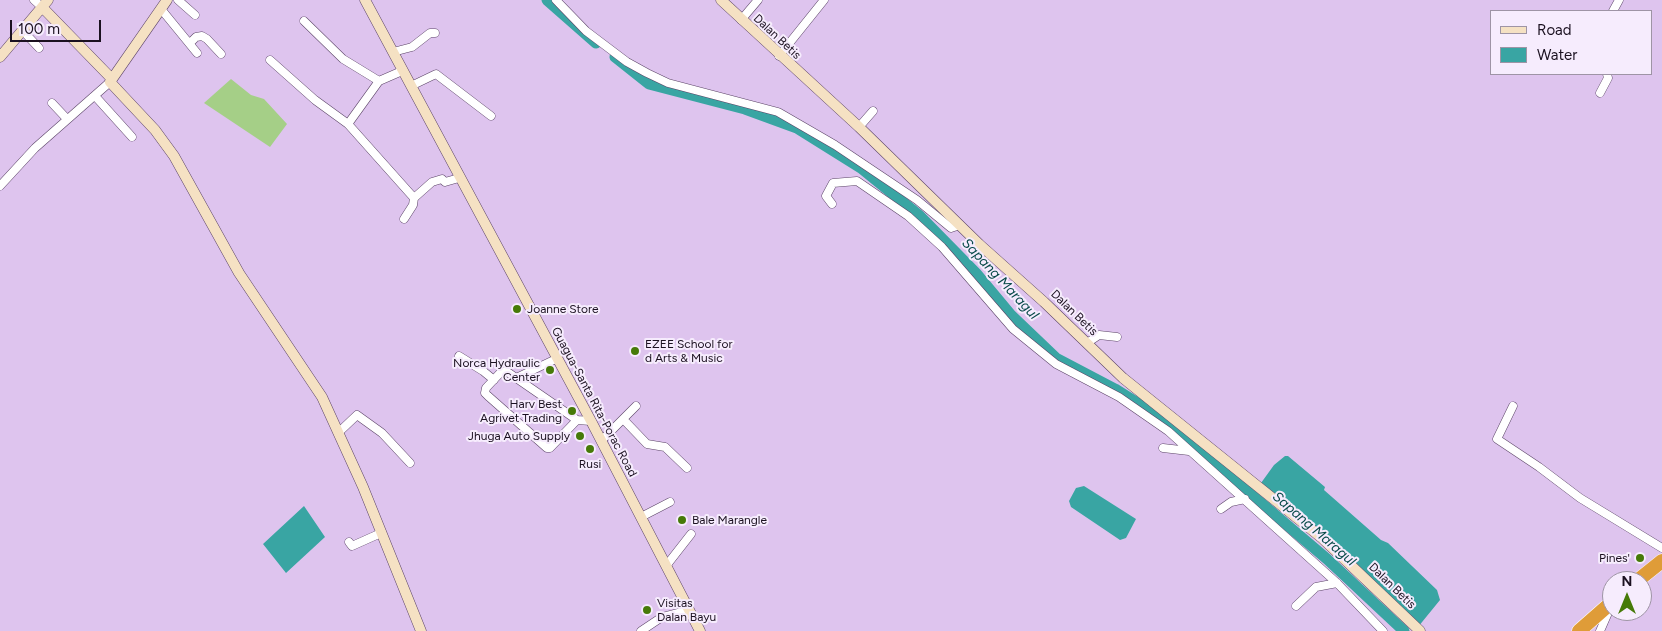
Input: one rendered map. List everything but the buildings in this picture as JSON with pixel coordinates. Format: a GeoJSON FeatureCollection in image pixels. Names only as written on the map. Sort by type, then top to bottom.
{"type":"FeatureCollection","features":[{"type":"Feature","properties":{"kind":"highway"},"geometry":{"type":"LineString","coordinates":[[1650,571],[1662,561]]}},
{"type":"Feature","properties":{"kind":"highway"},"geometry":{"type":"LineString","coordinates":[[1578,631],[1602,611]]}},
{"type":"Feature","properties":{"kind":"street"},"geometry":{"type":"LineString","coordinates":[[34,0],[45,4],[155,130],[174,156],[240,273],[322,397],[339,432],[421,631]]}},
{"type":"Feature","properties":{"kind":"street"},"geometry":{"type":"LineString","coordinates":[[178,0],[195,15]]}},
{"type":"Feature","properties":{"kind":"street","name":"Guagua-Santa Rita-Porac Road"},"geometry":{"type":"LineString","coordinates":[[365,0],[556,359],[591,421],[700,631]]}},
{"type":"Feature","properties":{"kind":"street"},"geometry":{"type":"LineString","coordinates":[[556,0],[586,31],[627,62],[668,83],[778,112],[835,145],[918,200],[950,228],[960,225]]}},
{"type":"Feature","properties":{"kind":"street","name":"Dalan Betis"},"geometry":{"type":"LineString","coordinates":[[721,0],[779,56],[859,127],[960,225],[1148,400],[1173,417],[1322,538],[1420,631]]}},
{"type":"Feature","properties":{"kind":"street"},"geometry":{"type":"LineString","coordinates":[[741,20],[758,0]]}},
{"type":"Feature","properties":{"kind":"street"},"geometry":{"type":"LineString","coordinates":[[779,56],[824,0]]}},
{"type":"Feature","properties":{"kind":"street"},"geometry":{"type":"LineString","coordinates":[[0,58],[45,4]]}},
{"type":"Feature","properties":{"kind":"street"},"geometry":{"type":"LineString","coordinates":[[0,186],[34,148],[111,80],[164,4],[197,53]]}},
{"type":"Feature","properties":{"kind":"street"},"geometry":{"type":"LineString","coordinates":[[304,21],[343,59],[379,81]]}},
{"type":"Feature","properties":{"kind":"street"},"geometry":{"type":"LineString","coordinates":[[22,31],[39,48]]}},
{"type":"Feature","properties":{"kind":"street"},"geometry":{"type":"LineString","coordinates":[[393,52],[412,47],[430,33],[435,33]]}},
{"type":"Feature","properties":{"kind":"street"},"geometry":{"type":"LineString","coordinates":[[190,43],[196,37],[202,36],[221,54]]}},
{"type":"Feature","properties":{"kind":"street"},"geometry":{"type":"LineString","coordinates":[[270,60],[315,100],[348,124],[414,198]]}},
{"type":"Feature","properties":{"kind":"street"},"geometry":{"type":"LineString","coordinates":[[348,124],[379,81],[402,72]]}},
{"type":"Feature","properties":{"kind":"street"},"geometry":{"type":"LineString","coordinates":[[411,86],[436,74],[492,116]]}},
{"type":"Feature","properties":{"kind":"street"},"geometry":{"type":"LineString","coordinates":[[1600,93],[1608,78],[1607,75]]}},
{"type":"Feature","properties":{"kind":"street"},"geometry":{"type":"LineString","coordinates":[[95,96],[132,137]]}},
{"type":"Feature","properties":{"kind":"street"},"geometry":{"type":"LineString","coordinates":[[52,103],[67,119]]}},
{"type":"Feature","properties":{"kind":"street"},"geometry":{"type":"LineString","coordinates":[[859,127],[873,111]]}},
{"type":"Feature","properties":{"kind":"street"},"geometry":{"type":"LineString","coordinates":[[404,219],[414,198],[432,182],[442,179],[445,182],[459,178]]}},
{"type":"Feature","properties":{"kind":"street"},"geometry":{"type":"LineString","coordinates":[[832,204],[826,196],[833,183],[857,181],[927,231],[1014,329],[1035,348],[1056,364],[1119,397],[1168,431],[1337,582],[1383,631]]}},
{"type":"Feature","properties":{"kind":"street"},"geometry":{"type":"LineString","coordinates":[[1087,343],[1099,335],[1117,336]]}},
{"type":"Feature","properties":{"kind":"street"},"geometry":{"type":"LineString","coordinates":[[459,356],[483,370],[494,380]]}},
{"type":"Feature","properties":{"kind":"street"},"geometry":{"type":"LineString","coordinates":[[516,378],[556,359]]}},
{"type":"Feature","properties":{"kind":"street"},"geometry":{"type":"LineString","coordinates":[[577,420],[550,448],[544,446],[488,396],[485,393],[486,388],[501,372],[506,371],[577,420],[591,421]]}},
{"type":"Feature","properties":{"kind":"street"},"geometry":{"type":"LineString","coordinates":[[601,441],[636,406]]}},
{"type":"Feature","properties":{"kind":"street"},"geometry":{"type":"LineString","coordinates":[[1513,406],[1497,439],[1540,467],[1580,498],[1662,548]]}},
{"type":"Feature","properties":{"kind":"street"},"geometry":{"type":"LineString","coordinates":[[339,432],[357,415],[382,433],[410,463]]}},
{"type":"Feature","properties":{"kind":"street"},"geometry":{"type":"LineString","coordinates":[[624,420],[647,444],[665,447],[688,468]]}},
{"type":"Feature","properties":{"kind":"street"},"geometry":{"type":"LineString","coordinates":[[1163,448],[1189,451]]}},
{"type":"Feature","properties":{"kind":"street"},"geometry":{"type":"LineString","coordinates":[[1221,509],[1231,502],[1245,499]]}},
{"type":"Feature","properties":{"kind":"street"},"geometry":{"type":"LineString","coordinates":[[641,517],[670,502]]}},
{"type":"Feature","properties":{"kind":"street"},"geometry":{"type":"LineString","coordinates":[[356,554],[350,544],[381,533]]}},
{"type":"Feature","properties":{"kind":"street"},"geometry":{"type":"LineString","coordinates":[[666,566],[691,534]]}},
{"type":"Feature","properties":{"kind":"street"},"geometry":{"type":"LineString","coordinates":[[1296,606],[1316,587],[1337,582]]}},
{"type":"Feature","properties":{"kind":"street"},"geometry":{"type":"LineString","coordinates":[[641,631],[662,617],[689,610]]}},
{"type":"Feature","properties":{"kind":"shaded area"},"geometry":{"type":"Polygon","coordinates":[[[231,79],[251,95],[264,99],[287,124],[270,147],[204,103],[231,79]]]}},
{"type":"Feature","properties":{"kind":"water"},"geometry":{"type":"Polygon","coordinates":[[[1285,456],[1288,456],[1325,487],[1324,490],[1381,540],[1388,543],[1437,590],[1440,600],[1418,627],[1261,483],[1274,465],[1285,456]]]}},
{"type":"Feature","properties":{"kind":"water"},"geometry":{"type":"Polygon","coordinates":[[[1084,486],[1136,519],[1126,538],[1120,540],[1071,507],[1069,501],[1076,488],[1084,486]]]}},
{"type":"Feature","properties":{"kind":"water"},"geometry":{"type":"Polygon","coordinates":[[[304,506],[325,537],[286,573],[263,544],[304,506]]]}},
{"type":"Feature","properties":{"kind":"waterway","name":"Sapang Maragul"},"geometry":{"type":"LineString","coordinates":[[547,0],[596,43]]}},
{"type":"Feature","properties":{"kind":"waterway","name":"Sapang Maragul"},"geometry":{"type":"LineString","coordinates":[[615,57],[649,84],[745,109],[797,128],[861,168],[920,216],[976,273],[1011,315],[1056,358],[1115,389],[1161,418],[1327,559],[1404,631]]}},
{"type":"Feature","properties":{"kind":"place","name":"Joanne Store"},"geometry":{"type":"Point","coordinates":[517,309]}},
{"type":"Feature","properties":{"kind":"place","name":"EZEE School for d Arts & Music"},"geometry":{"type":"Point","coordinates":[635,351]}},
{"type":"Feature","properties":{"kind":"place","name":"Norca Hydraulic Center"},"geometry":{"type":"Point","coordinates":[550,370]}},
{"type":"Feature","properties":{"kind":"place","name":"Harv Best Agrivet Trading"},"geometry":{"type":"Point","coordinates":[572,411]}},
{"type":"Feature","properties":{"kind":"place","name":"Jhuga Auto Supply"},"geometry":{"type":"Point","coordinates":[580,436]}},
{"type":"Feature","properties":{"kind":"place","name":"Rusi"},"geometry":{"type":"Point","coordinates":[590,449]}},
{"type":"Feature","properties":{"kind":"place","name":"Bale Marangle"},"geometry":{"type":"Point","coordinates":[682,520]}},
{"type":"Feature","properties":{"kind":"place","name":"Pines'"},"geometry":{"type":"Point","coordinates":[1640,558]}},
{"type":"Feature","properties":{"kind":"place","name":"Visitas Dalan Bayu"},"geometry":{"type":"Point","coordinates":[647,610]}}]}
